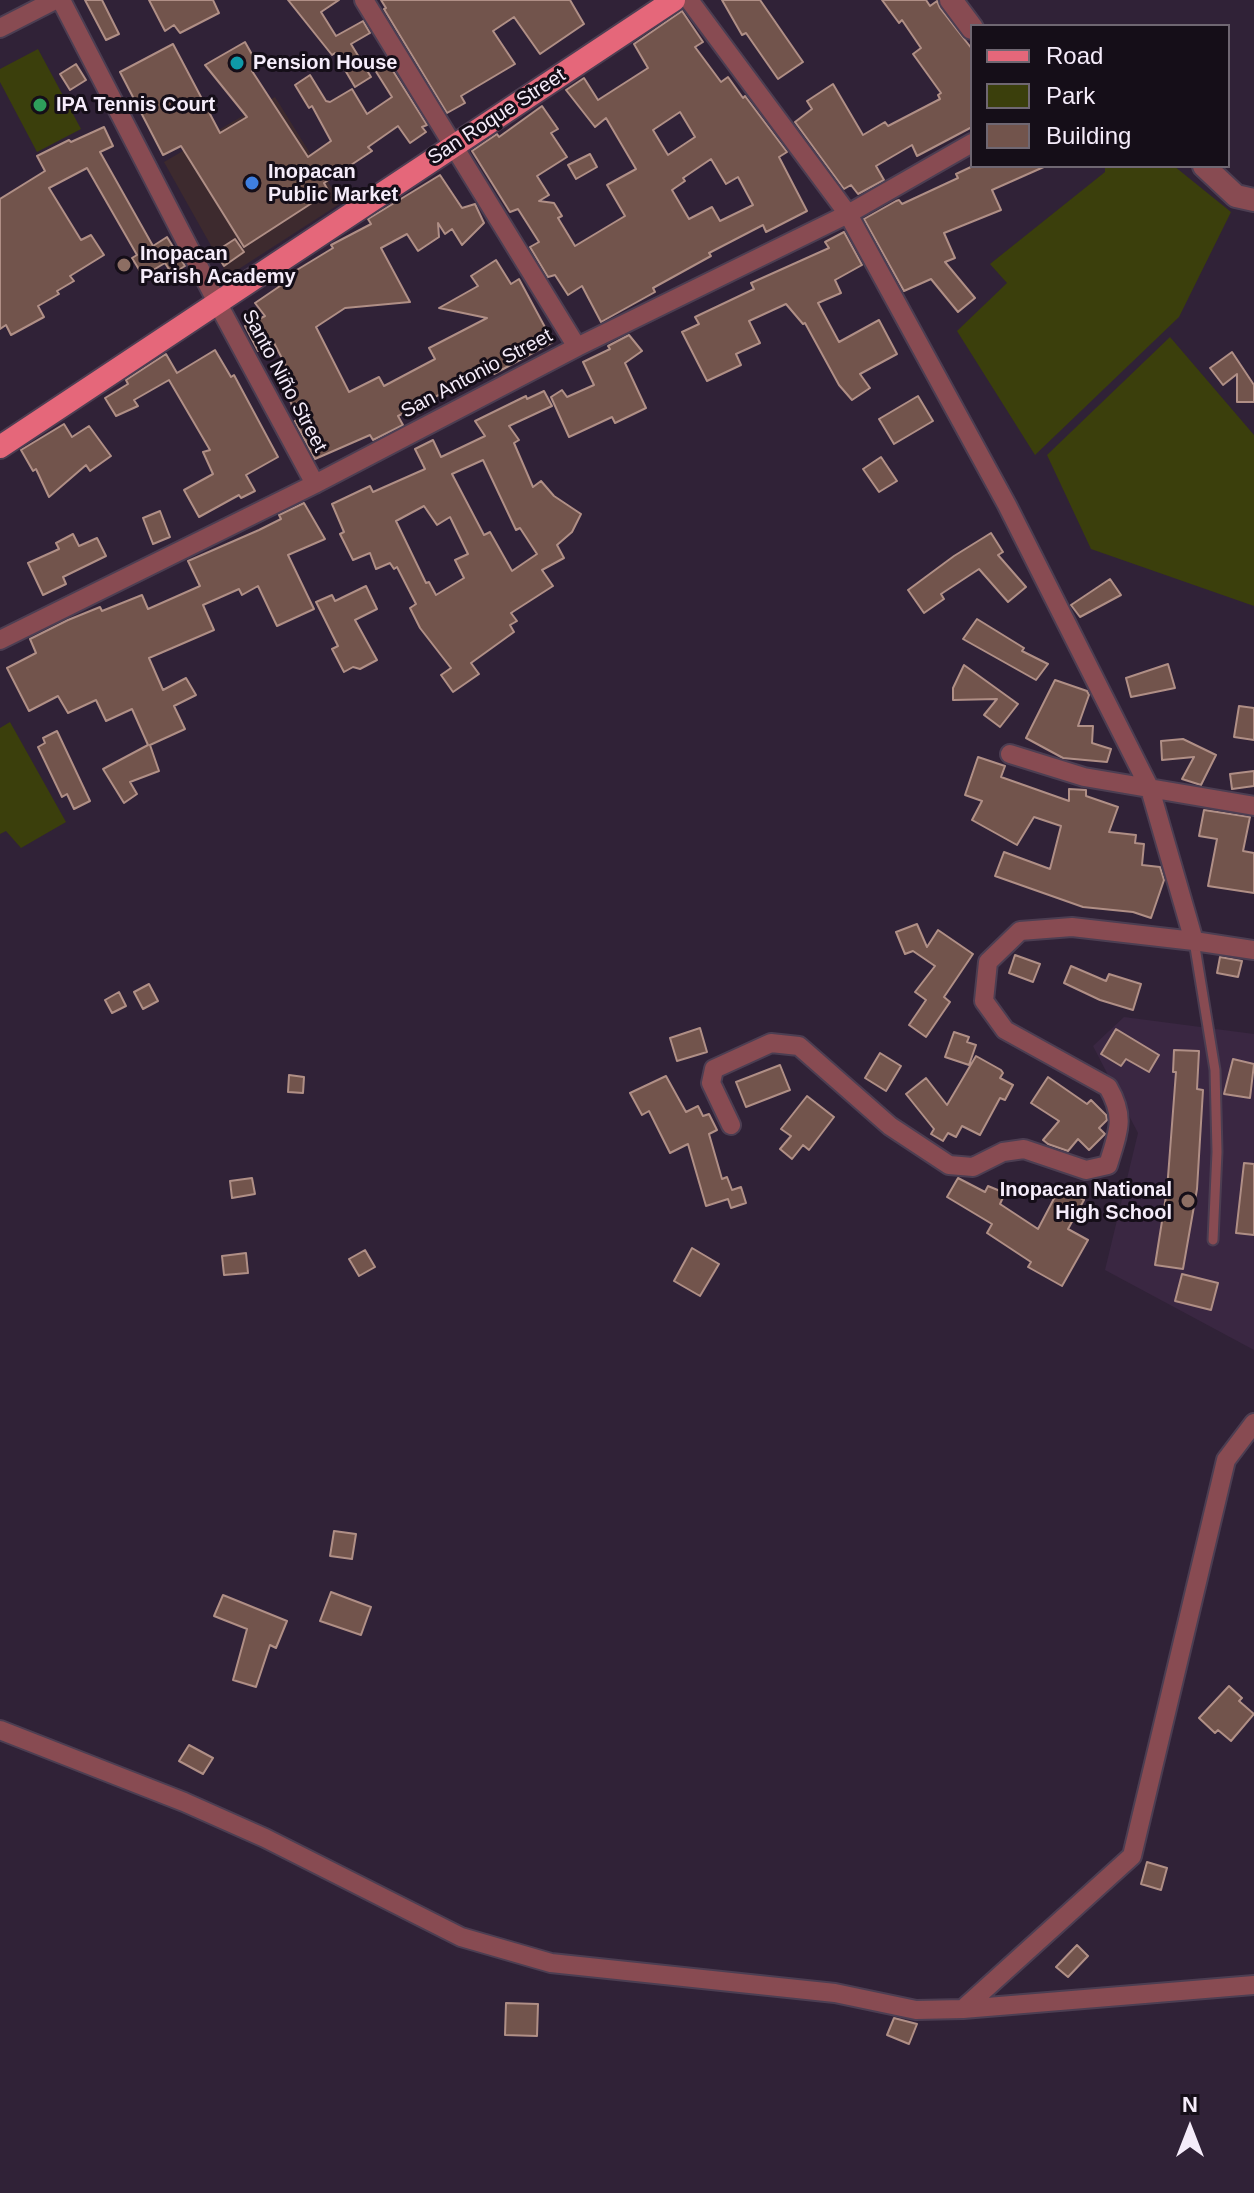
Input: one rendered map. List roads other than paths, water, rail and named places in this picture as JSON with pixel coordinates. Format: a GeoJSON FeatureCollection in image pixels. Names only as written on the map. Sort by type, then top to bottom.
{"type":"FeatureCollection","features":[{"type":"Feature","properties":{"kind":"main road","name":"San Roque Street"},"geometry":{"type":"LineString","coordinates":[[0,447],[674,0]]}},
{"type":"Feature","properties":{"kind":"street"},"geometry":{"type":"LineString","coordinates":[[0,28],[34,5],[58,0]]}},
{"type":"Feature","properties":{"kind":"street","name":"Santo Niño Street"},"geometry":{"type":"LineString","coordinates":[[58,0],[315,484]]}},
{"type":"Feature","properties":{"kind":"street"},"geometry":{"type":"LineString","coordinates":[[364,0],[577,347]]}},
{"type":"Feature","properties":{"kind":"street"},"geometry":{"type":"LineString","coordinates":[[689,0],[848,214],[1007,505],[1150,789],[1194,941]]}},
{"type":"Feature","properties":{"kind":"street"},"geometry":{"type":"LineString","coordinates":[[951,0],[970,25]]}},
{"type":"Feature","properties":{"kind":"street","name":"San Antonio Street"},"geometry":{"type":"LineString","coordinates":[[0,640],[315,484],[577,347],[848,214],[970,144]]}},
{"type":"Feature","properties":{"kind":"street"},"geometry":{"type":"LineString","coordinates":[[1206,168],[1236,196],[1254,200]]}},
{"type":"Feature","properties":{"kind":"street"},"geometry":{"type":"LineString","coordinates":[[1010,754],[1084,777],[1254,806]]}},
{"type":"Feature","properties":{"kind":"street"},"geometry":{"type":"LineString","coordinates":[[731,1125],[711,1083],[714,1069],[771,1043],[799,1046],[890,1126],[949,1165],[973,1167],[1003,1152],[1024,1149],[1086,1170],[1108,1165],[1120,1124],[1117,1103],[1108,1087],[1005,1030],[984,1001],[988,962],[1020,931],[1072,927],[1254,950]]}},
{"type":"Feature","properties":{"kind":"street"},"geometry":{"type":"LineString","coordinates":[[963,2009],[1132,1856],[1226,1460],[1254,1423]]}},
{"type":"Feature","properties":{"kind":"street"},"geometry":{"type":"LineString","coordinates":[[0,1730],[211,1814],[461,1937],[551,1963],[835,1993],[916,2010],[963,2009],[1254,1985]]}},
{"type":"Feature","properties":{"kind":"lane"},"geometry":{"type":"LineString","coordinates":[[1194,941],[1215,1070],[1217,1152],[1213,1240]]}},
{"type":"Feature","properties":{"kind":"place","name":"Pension House"},"geometry":{"type":"Point","coordinates":[237,63]}},
{"type":"Feature","properties":{"kind":"place","name":"IPA Tennis Court"},"geometry":{"type":"Point","coordinates":[40,105]}},
{"type":"Feature","properties":{"kind":"place","name":"Inopacan Public Market"},"geometry":{"type":"Point","coordinates":[252,183]}},
{"type":"Feature","properties":{"kind":"place","name":"Inopacan Parish Academy"},"geometry":{"type":"Point","coordinates":[124,265]}},
{"type":"Feature","properties":{"kind":"place","name":"Inopacan National High School"},"geometry":{"type":"Point","coordinates":[1188,1201]}}]}
